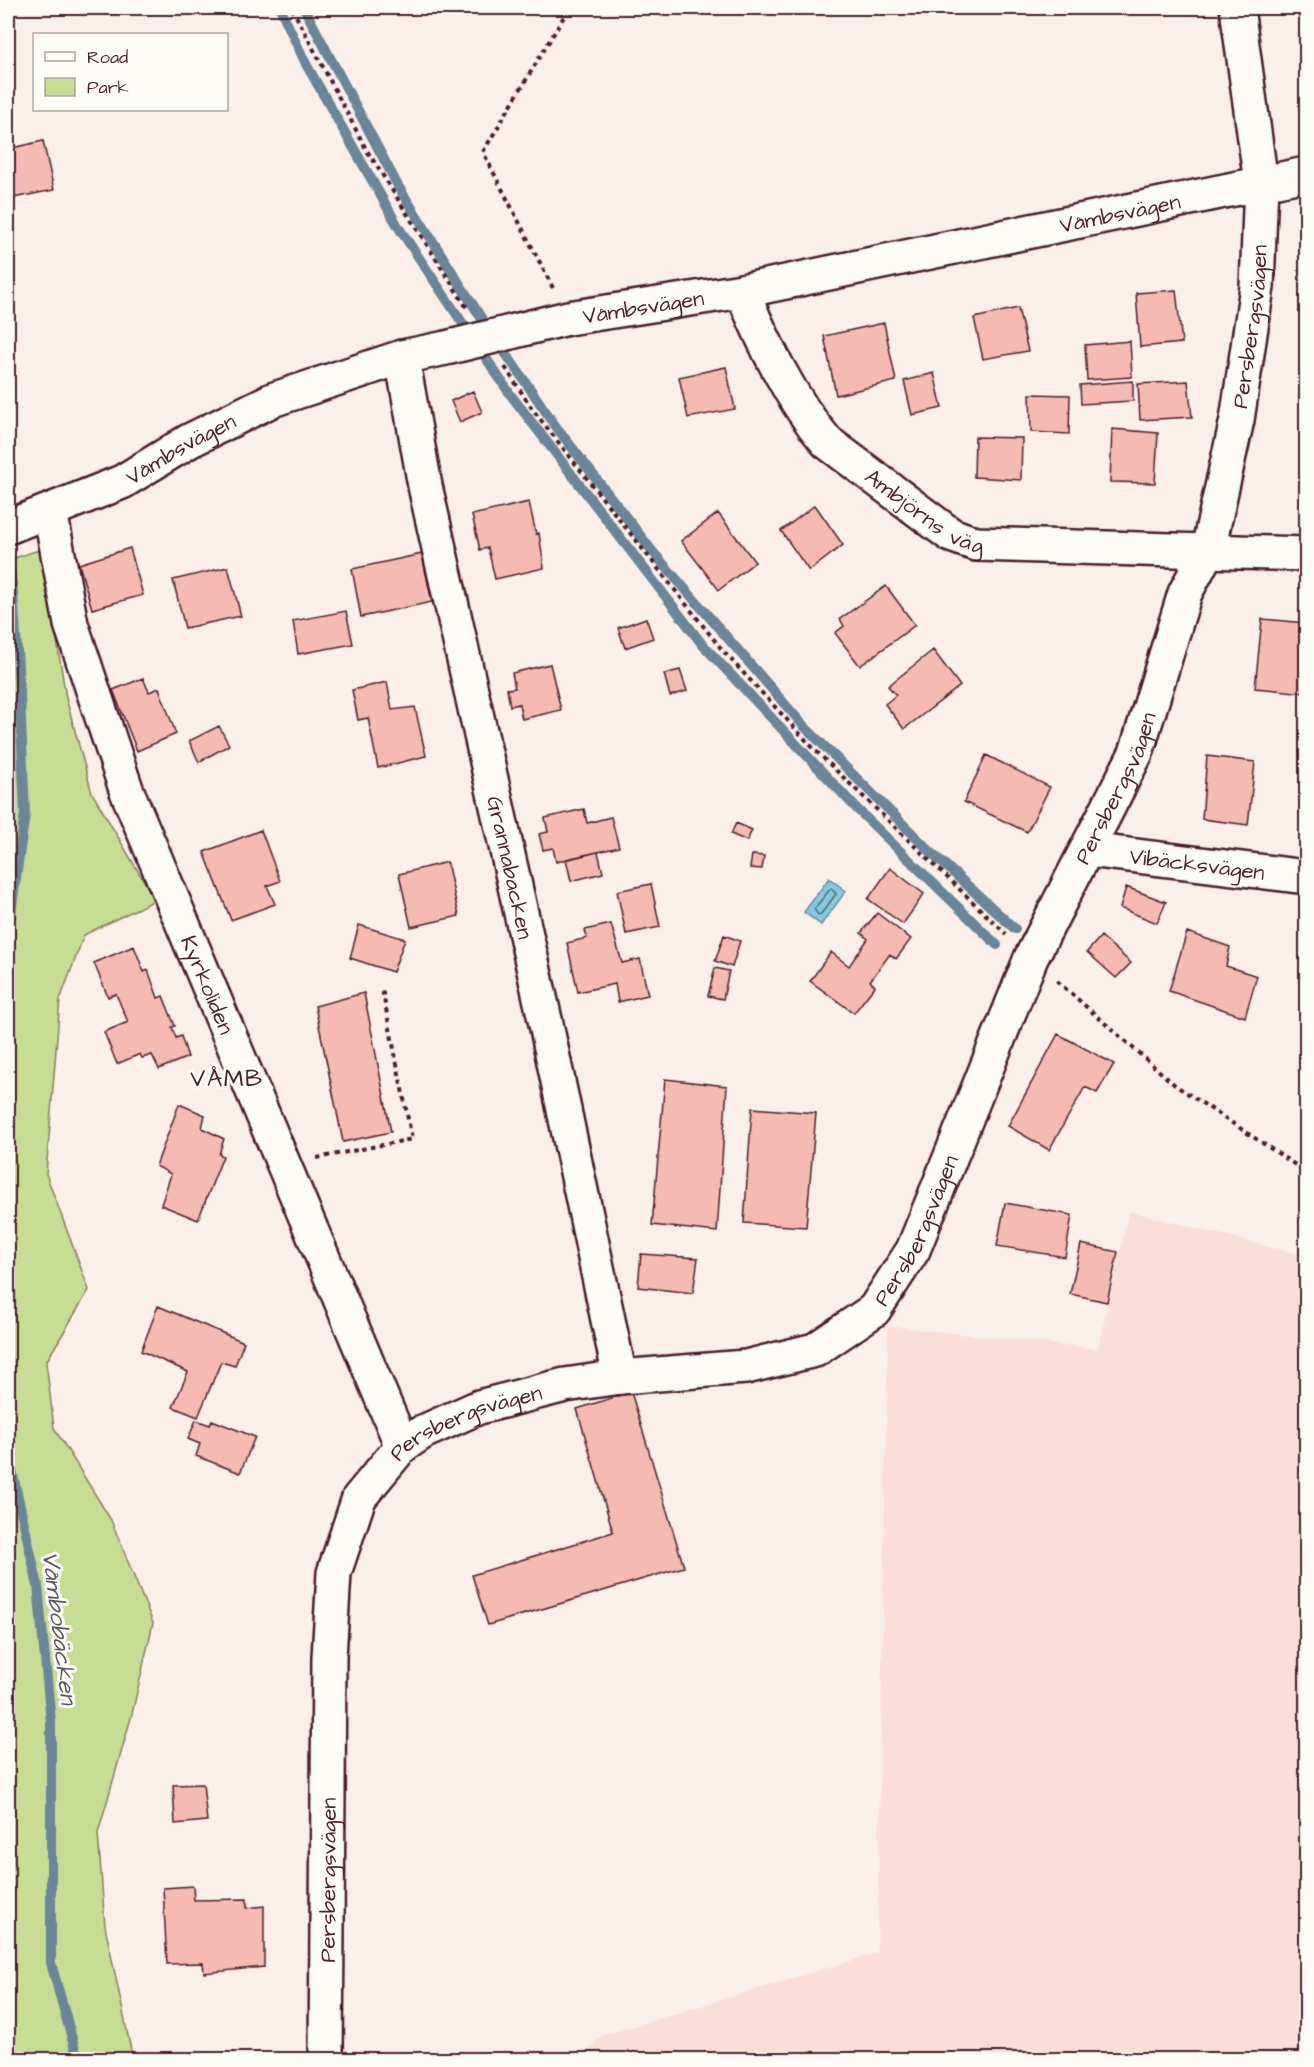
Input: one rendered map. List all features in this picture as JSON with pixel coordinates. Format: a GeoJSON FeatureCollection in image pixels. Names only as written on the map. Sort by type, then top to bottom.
{"type":"FeatureCollection","features":[{"type":"Feature","properties":{"kind":"street","name":"Persbergsvägen"},"geometry":{"type":"LineString","coordinates":[[326,2060],[329,1657],[334,1573],[359,1498],[402,1446],[423,1432],[479,1407],[565,1386],[620,1377],[746,1367],[815,1350],[874,1310],[913,1250],[1031,958],[1137,753],[1185,593],[1208,550],[1237,420],[1257,287],[1261,183],[1237,8]]}},
{"type":"Feature","properties":{"kind":"street","name":"Våmbsvägen"},"geometry":{"type":"LineString","coordinates":[[8,527],[122,482],[189,441],[272,399],[402,357],[568,318],[742,291],[1306,174]]}},
{"type":"Feature","properties":{"kind":"street","name":"Ambjörns väg"},"geometry":{"type":"LineString","coordinates":[[742,291],[760,333],[816,430],[827,442],[951,535],[976,544],[1306,554]]}},
{"type":"Feature","properties":{"kind":"street","name":"Grannabacken"},"geometry":{"type":"LineString","coordinates":[[402,357],[425,486],[546,1024],[620,1377]]}},
{"type":"Feature","properties":{"kind":"street","name":"Kyrkoliden"},"geometry":{"type":"LineString","coordinates":[[44,514],[71,624],[126,789],[402,1446]]}},
{"type":"Feature","properties":{"kind":"street","name":"Vibäcksvägen"},"geometry":{"type":"LineString","coordinates":[[1088,850],[1306,877]]}},
{"type":"Feature","properties":{"kind":"path"},"geometry":{"type":"LineString","coordinates":[[292,8],[366,149],[471,316]]}},
{"type":"Feature","properties":{"kind":"path"},"geometry":{"type":"LineString","coordinates":[[568,318],[483,152],[569,8]]}},
{"type":"Feature","properties":{"kind":"path"},"geometry":{"type":"LineString","coordinates":[[502,363],[533,410],[723,651],[817,752]]}},
{"type":"Feature","properties":{"kind":"path"},"geometry":{"type":"LineString","coordinates":[[284,1164],[412,1139],[382,989]]}},
{"type":"Feature","properties":{"kind":"shaded area"},"geometry":{"type":"Polygon","coordinates":[[[1129,1211],[1306,1256],[1306,2059],[579,2059],[601,2036],[877,1953],[888,1326],[1098,1349],[1129,1211]]]}},
{"type":"Feature","properties":{"kind":"green space"},"geometry":{"type":"Polygon","coordinates":[[[45,548],[49,590],[66,698],[92,793],[155,900],[84,935],[60,1000],[46,1174],[89,1290],[46,1362],[54,1428],[111,1520],[153,1623],[131,1718],[98,1833],[105,1926],[131,2050],[135,2059],[9,2060],[8,2057],[8,560],[45,548]]]}},
{"type":"Feature","properties":{"kind":"water"},"geometry":{"type":"Polygon","coordinates":[[[829,878],[846,891],[821,925],[804,912],[829,878]]]}},
{"type":"Feature","properties":{"kind":"building"},"geometry":{"type":"Polygon","coordinates":[[[43,141],[54,190],[8,199],[8,149],[43,141]]]}},
{"type":"Feature","properties":{"kind":"building"},"geometry":{"type":"Polygon","coordinates":[[[1176,290],[1182,343],[1140,347],[1136,293],[1176,290]]]}},
{"type":"Feature","properties":{"kind":"building"},"geometry":{"type":"Polygon","coordinates":[[[1018,308],[1028,351],[983,359],[974,318],[1018,308]]]}},
{"type":"Feature","properties":{"kind":"building"},"geometry":{"type":"Polygon","coordinates":[[[884,323],[896,381],[836,395],[824,336],[884,323]]]}},
{"type":"Feature","properties":{"kind":"building"},"geometry":{"type":"Polygon","coordinates":[[[1130,341],[1132,377],[1087,380],[1085,345],[1130,341]]]}},
{"type":"Feature","properties":{"kind":"building"},"geometry":{"type":"Polygon","coordinates":[[[726,367],[735,409],[688,418],[679,377],[726,367]]]}},
{"type":"Feature","properties":{"kind":"building"},"geometry":{"type":"Polygon","coordinates":[[[934,373],[942,408],[912,415],[904,381],[934,373]]]}},
{"type":"Feature","properties":{"kind":"building"},"geometry":{"type":"Polygon","coordinates":[[[1133,381],[1133,401],[1081,404],[1080,385],[1133,381]]]}},
{"type":"Feature","properties":{"kind":"building"},"geometry":{"type":"Polygon","coordinates":[[[1188,381],[1192,417],[1140,420],[1138,384],[1188,381]]]}},
{"type":"Feature","properties":{"kind":"building"},"geometry":{"type":"Polygon","coordinates":[[[473,391],[482,412],[460,422],[451,401],[473,391]]]}},
{"type":"Feature","properties":{"kind":"building"},"geometry":{"type":"Polygon","coordinates":[[[1030,394],[1070,395],[1069,434],[1031,432],[1030,394]]]}},
{"type":"Feature","properties":{"kind":"building"},"geometry":{"type":"Polygon","coordinates":[[[1112,429],[1158,433],[1155,483],[1110,482],[1112,429]]]}},
{"type":"Feature","properties":{"kind":"building"},"geometry":{"type":"Polygon","coordinates":[[[975,437],[1022,438],[1021,480],[974,477],[975,437]]]}},
{"type":"Feature","properties":{"kind":"building"},"geometry":{"type":"Polygon","coordinates":[[[529,502],[536,534],[539,533],[544,568],[495,579],[488,548],[480,550],[472,515],[529,502]]]}},
{"type":"Feature","properties":{"kind":"building"},"geometry":{"type":"Polygon","coordinates":[[[815,505],[843,545],[809,571],[781,531],[815,505]]]}},
{"type":"Feature","properties":{"kind":"building"},"geometry":{"type":"Polygon","coordinates":[[[718,513],[755,562],[719,590],[681,541],[718,513]]]}},
{"type":"Feature","properties":{"kind":"building"},"geometry":{"type":"Polygon","coordinates":[[[130,548],[143,595],[92,609],[79,564],[130,548]]]}},
{"type":"Feature","properties":{"kind":"building"},"geometry":{"type":"Polygon","coordinates":[[[422,554],[432,602],[361,617],[352,569],[422,554]]]}},
{"type":"Feature","properties":{"kind":"building"},"geometry":{"type":"Polygon","coordinates":[[[228,567],[241,616],[185,628],[173,580],[228,567]]]}},
{"type":"Feature","properties":{"kind":"building"},"geometry":{"type":"Polygon","coordinates":[[[886,586],[915,625],[860,666],[835,633],[844,626],[840,619],[886,586]]]}},
{"type":"Feature","properties":{"kind":"building"},"geometry":{"type":"Polygon","coordinates":[[[346,611],[353,644],[298,654],[293,621],[346,611]]]}},
{"type":"Feature","properties":{"kind":"building"},"geometry":{"type":"Polygon","coordinates":[[[646,618],[653,638],[625,648],[618,628],[646,618]]]}},
{"type":"Feature","properties":{"kind":"building"},"geometry":{"type":"Polygon","coordinates":[[[1262,619],[1306,623],[1306,693],[1255,688],[1262,619]]]}},
{"type":"Feature","properties":{"kind":"building"},"geometry":{"type":"Polygon","coordinates":[[[933,650],[960,686],[904,729],[885,704],[896,695],[888,686],[933,650]]]}},
{"type":"Feature","properties":{"kind":"building"},"geometry":{"type":"Polygon","coordinates":[[[550,664],[561,710],[522,719],[519,704],[510,706],[507,689],[515,688],[512,673],[550,664]]]}},
{"type":"Feature","properties":{"kind":"building"},"geometry":{"type":"Polygon","coordinates":[[[680,670],[687,691],[670,696],[664,674],[680,670]]]}},
{"type":"Feature","properties":{"kind":"building"},"geometry":{"type":"Polygon","coordinates":[[[143,678],[149,692],[159,688],[176,734],[137,751],[113,690],[143,678]]]}},
{"type":"Feature","properties":{"kind":"building"},"geometry":{"type":"Polygon","coordinates":[[[387,682],[392,710],[415,707],[426,756],[378,768],[368,718],[358,720],[352,690],[387,682]]]}},
{"type":"Feature","properties":{"kind":"building"},"geometry":{"type":"Polygon","coordinates":[[[219,726],[229,745],[199,762],[189,741],[219,726]]]}},
{"type":"Feature","properties":{"kind":"building"},"geometry":{"type":"Polygon","coordinates":[[[986,755],[1050,787],[1027,832],[964,802],[986,755]]]}},
{"type":"Feature","properties":{"kind":"building"},"geometry":{"type":"Polygon","coordinates":[[[1207,756],[1255,762],[1248,825],[1202,819],[1207,756]]]}},
{"type":"Feature","properties":{"kind":"building"},"geometry":{"type":"Polygon","coordinates":[[[584,809],[587,823],[611,817],[619,847],[556,862],[553,848],[543,850],[539,834],[548,832],[545,818],[584,809]]]}},
{"type":"Feature","properties":{"kind":"building"},"geometry":{"type":"Polygon","coordinates":[[[736,823],[752,830],[747,841],[731,834],[736,823]]]}},
{"type":"Feature","properties":{"kind":"building"},"geometry":{"type":"Polygon","coordinates":[[[261,830],[280,881],[267,886],[275,904],[231,920],[204,852],[261,830]]]}},
{"type":"Feature","properties":{"kind":"building"},"geometry":{"type":"Polygon","coordinates":[[[598,852],[603,873],[571,881],[566,859],[598,852]]]}},
{"type":"Feature","properties":{"kind":"building"},"geometry":{"type":"Polygon","coordinates":[[[752,855],[764,856],[762,869],[750,868],[752,855]]]}},
{"type":"Feature","properties":{"kind":"building"},"geometry":{"type":"Polygon","coordinates":[[[447,862],[459,916],[411,927],[399,874],[447,862]]]}},
{"type":"Feature","properties":{"kind":"building"},"geometry":{"type":"Polygon","coordinates":[[[890,868],[924,894],[903,924],[868,899],[890,868]]]}},
{"type":"Feature","properties":{"kind":"building"},"geometry":{"type":"Polygon","coordinates":[[[651,884],[660,927],[626,934],[617,891],[651,884]]]}},
{"type":"Feature","properties":{"kind":"building"},"geometry":{"type":"Polygon","coordinates":[[[1126,887],[1166,902],[1157,923],[1120,908],[1126,887]]]}},
{"type":"Feature","properties":{"kind":"building"},"geometry":{"type":"Polygon","coordinates":[[[877,913],[911,939],[896,959],[890,954],[870,981],[875,986],[854,1013],[810,981],[831,952],[849,966],[868,939],[861,933],[877,913]]]}},
{"type":"Feature","properties":{"kind":"building"},"geometry":{"type":"Polygon","coordinates":[[[611,924],[622,963],[640,959],[648,995],[618,1002],[615,984],[578,992],[567,943],[587,938],[585,930],[611,924]]]}},
{"type":"Feature","properties":{"kind":"building"},"geometry":{"type":"Polygon","coordinates":[[[359,925],[405,939],[393,972],[350,958],[359,925]]]}},
{"type":"Feature","properties":{"kind":"building"},"geometry":{"type":"Polygon","coordinates":[[[1187,932],[1230,947],[1226,966],[1257,976],[1245,1017],[1169,991],[1187,932]]]}},
{"type":"Feature","properties":{"kind":"building"},"geometry":{"type":"Polygon","coordinates":[[[724,935],[740,941],[732,967],[715,961],[724,935]]]}},
{"type":"Feature","properties":{"kind":"building"},"geometry":{"type":"Polygon","coordinates":[[[1101,936],[1131,963],[1116,978],[1087,952],[1101,936]]]}},
{"type":"Feature","properties":{"kind":"building"},"geometry":{"type":"Polygon","coordinates":[[[134,946],[144,972],[148,970],[158,998],[163,996],[175,1026],[172,1027],[176,1038],[181,1036],[188,1057],[159,1069],[152,1055],[142,1058],[140,1054],[117,1064],[104,1032],[128,1022],[116,994],[108,997],[94,963],[134,946]]]}},
{"type":"Feature","properties":{"kind":"building"},"geometry":{"type":"Polygon","coordinates":[[[715,968],[729,971],[723,999],[708,996],[715,968]]]}},
{"type":"Feature","properties":{"kind":"building"},"geometry":{"type":"Polygon","coordinates":[[[1306,984],[1306,1025],[1301,1024],[1306,984]]]}},
{"type":"Feature","properties":{"kind":"building"},"geometry":{"type":"Polygon","coordinates":[[[364,993],[391,1132],[343,1142],[315,1006],[364,993]]]}},
{"type":"Feature","properties":{"kind":"building"},"geometry":{"type":"Polygon","coordinates":[[[1058,1034],[1114,1064],[1097,1093],[1085,1087],[1049,1150],[1008,1126],[1058,1034]]]}},
{"type":"Feature","properties":{"kind":"building"},"geometry":{"type":"Polygon","coordinates":[[[665,1079],[727,1086],[717,1232],[652,1225],[665,1079]]]}},
{"type":"Feature","properties":{"kind":"building"},"geometry":{"type":"Polygon","coordinates":[[[179,1104],[205,1115],[202,1128],[224,1139],[219,1154],[223,1156],[198,1220],[161,1205],[171,1174],[156,1166],[179,1104]]]}},
{"type":"Feature","properties":{"kind":"building"},"geometry":{"type":"Polygon","coordinates":[[[752,1108],[816,1113],[806,1227],[744,1223],[752,1108]]]}},
{"type":"Feature","properties":{"kind":"building"},"geometry":{"type":"Polygon","coordinates":[[[1005,1203],[1072,1215],[1065,1257],[997,1246],[1005,1203]]]}},
{"type":"Feature","properties":{"kind":"building"},"geometry":{"type":"Polygon","coordinates":[[[1081,1244],[1118,1252],[1107,1302],[1070,1294],[1081,1244]]]}},
{"type":"Feature","properties":{"kind":"building"},"geometry":{"type":"Polygon","coordinates":[[[641,1254],[698,1258],[693,1293],[638,1287],[641,1254]]]}},
{"type":"Feature","properties":{"kind":"building"},"geometry":{"type":"Polygon","coordinates":[[[158,1306],[244,1342],[235,1366],[221,1362],[198,1417],[173,1407],[188,1372],[141,1351],[158,1306]]]}},
{"type":"Feature","properties":{"kind":"building"},"geometry":{"type":"Polygon","coordinates":[[[631,1392],[684,1567],[488,1625],[472,1575],[613,1532],[577,1409],[631,1392]]]}},
{"type":"Feature","properties":{"kind":"building"},"geometry":{"type":"Polygon","coordinates":[[[196,1420],[210,1425],[212,1420],[255,1437],[240,1473],[196,1456],[200,1444],[188,1439],[196,1420]]]}},
{"type":"Feature","properties":{"kind":"building"},"geometry":{"type":"Polygon","coordinates":[[[203,1784],[207,1821],[175,1824],[173,1785],[203,1784]]]}},
{"type":"Feature","properties":{"kind":"building"},"geometry":{"type":"Polygon","coordinates":[[[193,1886],[194,1900],[247,1899],[247,1908],[264,1906],[264,1967],[204,1973],[203,1963],[167,1964],[163,1888],[193,1886]]]}},
{"type":"Feature","properties":{"kind":"waterway"},"geometry":{"type":"LineString","coordinates":[[280,8],[306,64],[399,228],[510,394],[702,644],[858,810],[997,945]]}},
{"type":"Feature","properties":{"kind":"waterway"},"geometry":{"type":"LineString","coordinates":[[304,8],[398,186],[480,316],[557,428],[653,552],[803,725],[932,853],[1015,929]]}},
{"type":"Feature","properties":{"kind":"waterway","name":"Våmbobäcken"},"geometry":{"type":"LineString","coordinates":[[8,557],[13,591],[25,814],[8,934]]}},
{"type":"Feature","properties":{"kind":"waterway","name":"Våmbobäcken"},"geometry":{"type":"LineString","coordinates":[[8,1453],[38,1586],[51,1722],[51,1963],[78,2060]]}},
{"type":"Feature","properties":{"kind":"district","name":"VÅMB"},"geometry":{"type":"Point","coordinates":[227,1078]}}]}
